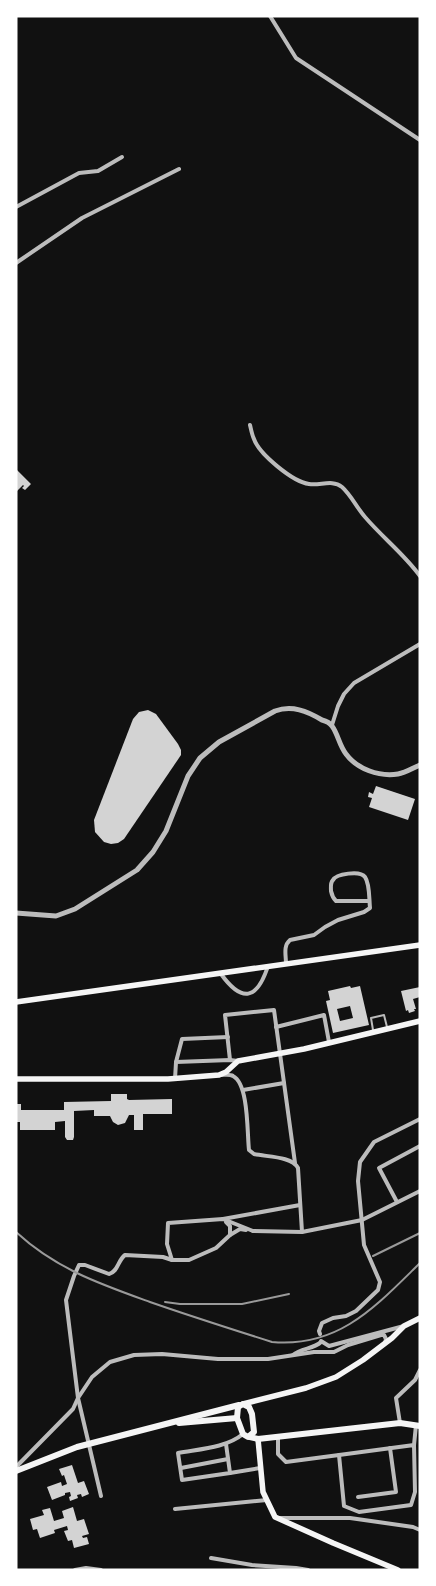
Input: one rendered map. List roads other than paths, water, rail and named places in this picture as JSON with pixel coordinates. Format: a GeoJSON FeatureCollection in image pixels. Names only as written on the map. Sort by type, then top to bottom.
{"type":"FeatureCollection","features":[{"type":"Feature","properties":{"kind":"main road"},"geometry":{"type":"LineString","coordinates":[[16,1002],[420,945]]}},
{"type":"Feature","properties":{"kind":"main road"},"geometry":{"type":"LineString","coordinates":[[16,1078],[52,1080],[175,1079],[219,1075],[226,1072],[238,1061],[280,1054],[420,1020]]}},
{"type":"Feature","properties":{"kind":"main road"},"geometry":{"type":"LineString","coordinates":[[16,1472],[90,1444],[306,1388],[336,1377],[363,1360],[404,1326],[420,1318]]}},
{"type":"Feature","properties":{"kind":"main road"},"geometry":{"type":"LineString","coordinates":[[241,1405],[236,1411],[237,1418],[249,1434],[258,1439],[400,1423],[418,1425]]}},
{"type":"Feature","properties":{"kind":"main road"},"geometry":{"type":"LineString","coordinates":[[241,1405],[247,1405],[251,1411],[249,1434]]}},
{"type":"Feature","properties":{"kind":"main road"},"geometry":{"type":"LineString","coordinates":[[160,1425],[237,1418]]}},
{"type":"Feature","properties":{"kind":"main road"},"geometry":{"type":"LineString","coordinates":[[258,1439],[264,1492],[275,1518],[398,1570]]}},
{"type":"Feature","properties":{"kind":"street"},"geometry":{"type":"LineString","coordinates":[[270,16],[296,58],[420,140]]}},
{"type":"Feature","properties":{"kind":"street"},"geometry":{"type":"LineString","coordinates":[[16,207],[79,173],[98,171],[122,157]]}},
{"type":"Feature","properties":{"kind":"street"},"geometry":{"type":"LineString","coordinates":[[16,263],[82,218],[179,169]]}},
{"type":"Feature","properties":{"kind":"street"},"geometry":{"type":"LineString","coordinates":[[250,425],[254,440],[261,450],[273,463],[298,480],[308,484],[330,482],[341,486],[366,518],[396,548],[420,576]]}},
{"type":"Feature","properties":{"kind":"street"},"geometry":{"type":"LineString","coordinates":[[420,644],[354,683],[344,694],[332,724],[339,743],[346,754],[356,764],[368,770],[380,774],[399,774],[420,765]]}},
{"type":"Feature","properties":{"kind":"street"},"geometry":{"type":"LineString","coordinates":[[16,913],[56,916],[75,909],[137,870],[153,852],[166,831],[188,776],[200,758],[219,742],[275,710],[284,707],[296,708],[332,724]]}},
{"type":"Feature","properties":{"kind":"street"},"geometry":{"type":"LineString","coordinates":[[286,964],[285,948],[290,940],[310,937],[338,920],[364,912],[370,908],[368,886],[362,874],[354,873],[335,877],[332,881],[332,895],[336,902],[369,901]]}},
{"type":"Feature","properties":{"kind":"street"},"geometry":{"type":"LineString","coordinates":[[221,974],[239,993],[246,995],[254,991],[263,980],[268,966]]}},
{"type":"Feature","properties":{"kind":"street"},"geometry":{"type":"LineString","coordinates":[[230,1060],[226,1015],[274,1010],[295,1163],[298,1168],[302,1232]]}},
{"type":"Feature","properties":{"kind":"street"},"geometry":{"type":"LineString","coordinates":[[276,1027],[324,1015],[329,1042]]}},
{"type":"Feature","properties":{"kind":"street"},"geometry":{"type":"LineString","coordinates":[[175,1079],[176,1062],[182,1039],[228,1037]]}},
{"type":"Feature","properties":{"kind":"street"},"geometry":{"type":"LineString","coordinates":[[176,1062],[238,1061]]}},
{"type":"Feature","properties":{"kind":"street"},"geometry":{"type":"LineString","coordinates":[[219,1075],[233,1076],[243,1090],[249,1150],[254,1154],[290,1160],[295,1163]]}},
{"type":"Feature","properties":{"kind":"street"},"geometry":{"type":"LineString","coordinates":[[243,1090],[284,1083]]}},
{"type":"Feature","properties":{"kind":"street"},"geometry":{"type":"LineString","coordinates":[[320,1334],[319,1331],[322,1323],[356,1311],[378,1290],[380,1282],[364,1245],[358,1181],[360,1162],[374,1142],[420,1119]]}},
{"type":"Feature","properties":{"kind":"street"},"geometry":{"type":"LineString","coordinates":[[397,1202],[379,1168],[420,1146]]}},
{"type":"Feature","properties":{"kind":"street"},"geometry":{"type":"LineString","coordinates":[[101,1496],[78,1398],[66,1300],[80,1265],[85,1264],[109,1274],[116,1270],[125,1254],[172,1260],[188,1260],[216,1248],[230,1235],[240,1229],[302,1232],[362,1220],[420,1191]]}},
{"type":"Feature","properties":{"kind":"street"},"geometry":{"type":"LineString","coordinates":[[172,1260],[167,1244],[168,1223],[223,1219],[300,1206]]}},
{"type":"Feature","properties":{"kind":"street"},"geometry":{"type":"LineString","coordinates":[[223,1219],[253,1231]]}},
{"type":"Feature","properties":{"kind":"street"},"geometry":{"type":"LineString","coordinates":[[223,1219],[230,1226],[230,1235]]}},
{"type":"Feature","properties":{"kind":"street"},"geometry":{"type":"LineString","coordinates":[[291,1356],[303,1349],[319,1344],[321,1341],[329,1346],[404,1326]]}},
{"type":"Feature","properties":{"kind":"street"},"geometry":{"type":"LineString","coordinates":[[16,1468],[73,1408],[92,1377],[110,1362],[134,1355],[162,1354],[218,1359],[268,1359],[314,1352],[334,1352],[380,1334],[384,1335],[385,1343]]}},
{"type":"Feature","properties":{"kind":"street"},"geometry":{"type":"LineString","coordinates":[[400,1423],[396,1398],[415,1380],[420,1370]]}},
{"type":"Feature","properties":{"kind":"street"},"geometry":{"type":"LineString","coordinates":[[339,1455],[344,1506],[359,1512],[411,1506],[415,1492],[414,1445],[418,1425]]}},
{"type":"Feature","properties":{"kind":"street"},"geometry":{"type":"LineString","coordinates":[[249,1434],[226,1444],[178,1453],[182,1480],[260,1468]]}},
{"type":"Feature","properties":{"kind":"street"},"geometry":{"type":"LineString","coordinates":[[278,1436],[278,1454],[286,1462],[414,1445]]}},
{"type":"Feature","properties":{"kind":"street"},"geometry":{"type":"LineString","coordinates":[[226,1444],[230,1473]]}},
{"type":"Feature","properties":{"kind":"street"},"geometry":{"type":"LineString","coordinates":[[358,1498],[396,1492],[390,1448]]}},
{"type":"Feature","properties":{"kind":"street"},"geometry":{"type":"LineString","coordinates":[[181,1468],[228,1460]]}},
{"type":"Feature","properties":{"kind":"street"},"geometry":{"type":"LineString","coordinates":[[175,1509],[267,1500]]}},
{"type":"Feature","properties":{"kind":"street"},"geometry":{"type":"LineString","coordinates":[[275,1518],[350,1518],[412,1527],[420,1530]]}},
{"type":"Feature","properties":{"kind":"street"},"geometry":{"type":"LineString","coordinates":[[211,1558],[246,1564],[308,1570]]}},
{"type":"Feature","properties":{"kind":"street"},"geometry":{"type":"LineString","coordinates":[[75,1570],[86,1568],[101,1570]]}},
{"type":"Feature","properties":{"kind":"lane"},"geometry":{"type":"LineString","coordinates":[[374,1032],[371,1018],[384,1015],[388,1029]]}},
{"type":"Feature","properties":{"kind":"railway"},"geometry":{"type":"LineString","coordinates":[[16,1232],[47,1256],[96,1282],[272,1342],[296,1342],[317,1338],[337,1331],[355,1321],[372,1308],[420,1263]]}},
{"type":"Feature","properties":{"kind":"railway"},"geometry":{"type":"LineString","coordinates":[[373,1256],[420,1233]]}},
{"type":"Feature","properties":{"kind":"railway"},"geometry":{"type":"LineString","coordinates":[[165,1302],[180,1304],[242,1304],[289,1294]]}}]}
